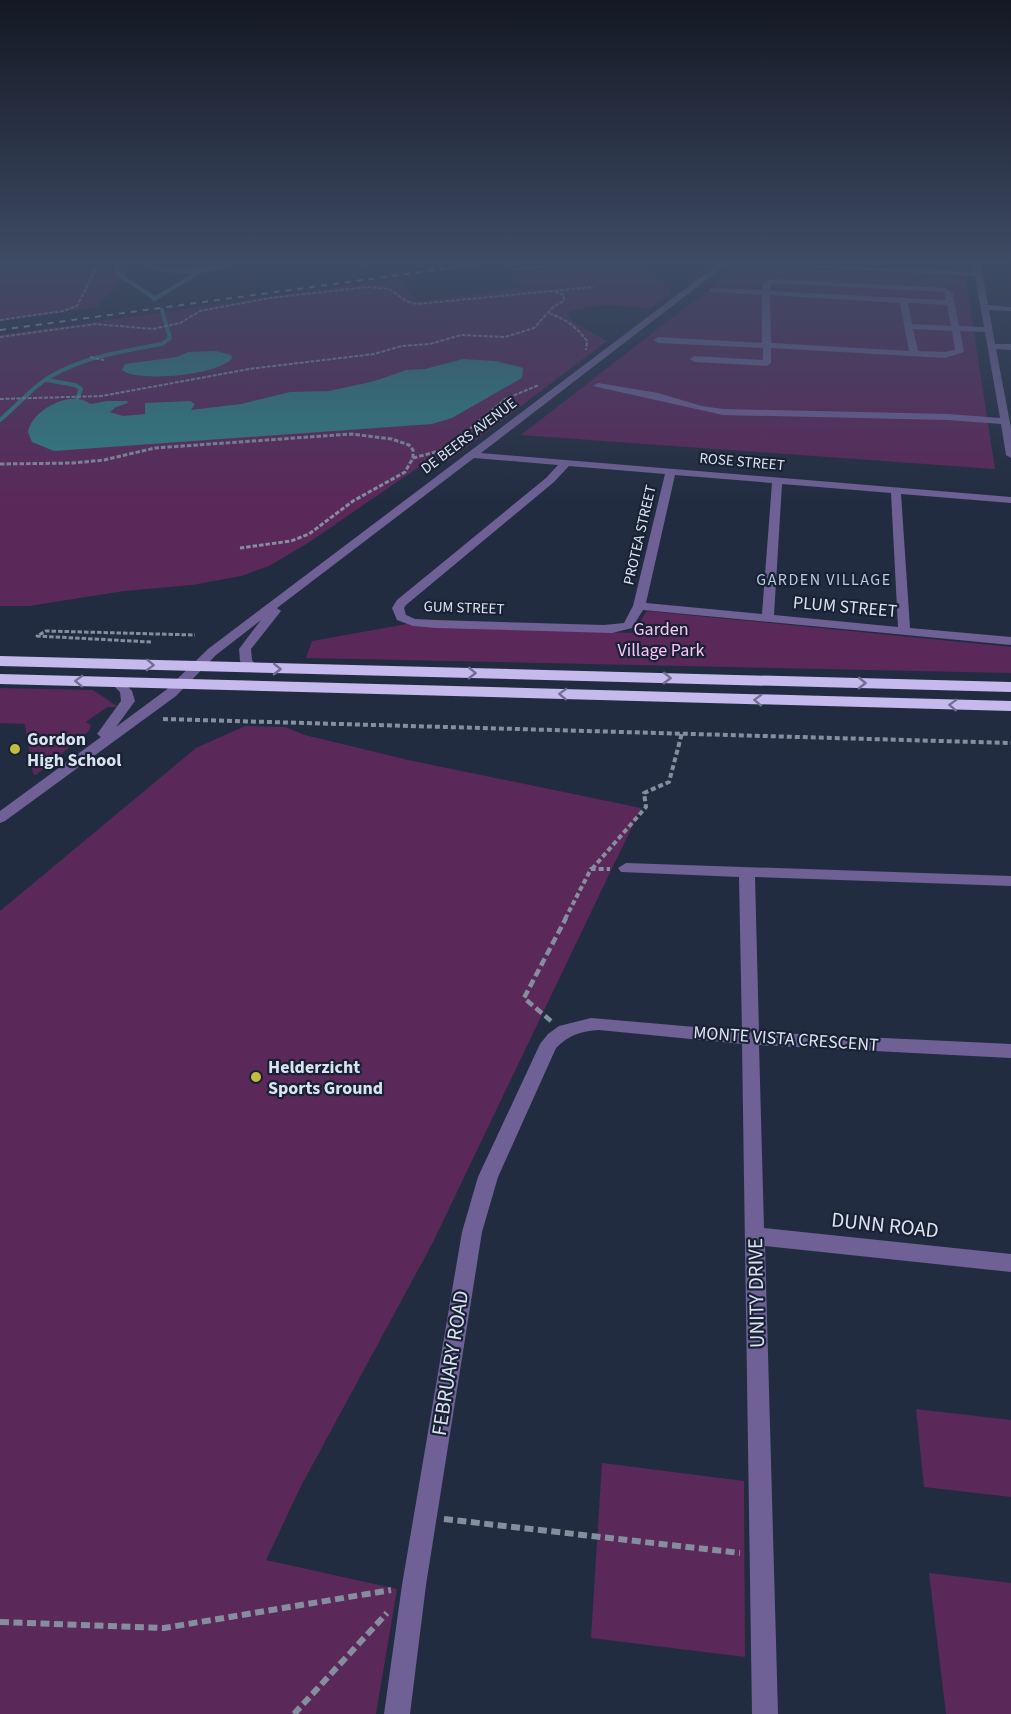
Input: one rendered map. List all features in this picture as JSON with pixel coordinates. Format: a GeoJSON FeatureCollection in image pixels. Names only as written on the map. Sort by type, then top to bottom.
{"type":"FeatureCollection","features":[{"type":"Feature","properties":{"kind":"highway"},"geometry":{"type":"LineString","coordinates":[[0,661],[1011,687]]}},
{"type":"Feature","properties":{"kind":"highway"},"geometry":{"type":"LineString","coordinates":[[0,679],[1011,706]]}},
{"type":"Feature","properties":{"kind":"street","name":"DE BEERS AVENUE"},"geometry":{"type":"LineString","coordinates":[[0,818],[95,746],[137,718],[179,684],[212,652],[617,344]]}},
{"type":"Feature","properties":{"kind":"street"},"geometry":{"type":"LineString","coordinates":[[731,344],[914,354],[959,354],[958,344]]}},
{"type":"Feature","properties":{"kind":"street"},"geometry":{"type":"LineString","coordinates":[[912,344],[914,354]]}},
{"type":"Feature","properties":{"kind":"street"},"geometry":{"type":"LineString","coordinates":[[694,359],[765,363],[768,346]]}},
{"type":"Feature","properties":{"kind":"street"},"geometry":{"type":"LineString","coordinates":[[1011,347],[992,346],[1011,456]]}},
{"type":"Feature","properties":{"kind":"street"},"geometry":{"type":"LineString","coordinates":[[598,386],[658,396],[701,409],[723,412],[1005,421]]}},
{"type":"Feature","properties":{"kind":"street","name":"ROSE STREET"},"geometry":{"type":"LineString","coordinates":[[471,455],[1011,500]]}},
{"type":"Feature","properties":{"kind":"street","name":"GUM STREET"},"geometry":{"type":"LineString","coordinates":[[566,463],[401,603],[398,613],[413,622],[436,624],[615,629],[632,623],[639,606]]}},
{"type":"Feature","properties":{"kind":"street","name":"PROTEA STREET"},"geometry":{"type":"LineString","coordinates":[[639,606],[671,471]]}},
{"type":"Feature","properties":{"kind":"street"},"geometry":{"type":"LineString","coordinates":[[768,618],[777,480]]}},
{"type":"Feature","properties":{"kind":"street"},"geometry":{"type":"LineString","coordinates":[[896,490],[904,631]]}},
{"type":"Feature","properties":{"kind":"street","name":"DE BEERS AVENUE"},"geometry":{"type":"LineString","coordinates":[[252,668],[246,661],[245,649],[292,591]]}},
{"type":"Feature","properties":{"kind":"street","name":"PLUM STREET"},"geometry":{"type":"LineString","coordinates":[[639,606],[1011,641]]}},
{"type":"Feature","properties":{"kind":"street","name":"DE BEERS AVENUE"},"geometry":{"type":"LineString","coordinates":[[95,746],[128,701],[126,691],[117,682]]}},
{"type":"Feature","properties":{"kind":"street"},"geometry":{"type":"LineString","coordinates":[[626,868],[1011,880]]}},
{"type":"Feature","properties":{"kind":"street","name":"UNITY DRIVE"},"geometry":{"type":"LineString","coordinates":[[747,872],[765,1714]]}},
{"type":"Feature","properties":{"kind":"street","name":"MONTE VISTA CRESCENT"},"geometry":{"type":"LineString","coordinates":[[563,1031],[586,1024],[599,1024],[751,1038],[1011,1052]]}},
{"type":"Feature","properties":{"kind":"street","name":"FEBRUARY ROAD"},"geometry":{"type":"LineString","coordinates":[[397,1714],[414,1585],[472,1232],[488,1177],[549,1044],[563,1031]]}},
{"type":"Feature","properties":{"kind":"street","name":"DUNN ROAD"},"geometry":{"type":"LineString","coordinates":[[755,1236],[1011,1263]]}},
{"type":"Feature","properties":{"kind":"path"},"geometry":{"type":"LineString","coordinates":[[0,401],[83,398],[249,369],[374,354],[402,346],[430,344]]}},
{"type":"Feature","properties":{"kind":"path"},"geometry":{"type":"LineString","coordinates":[[580,357],[588,344]]}},
{"type":"Feature","properties":{"kind":"path"},"geometry":{"type":"LineString","coordinates":[[90,357],[104,360]]}},
{"type":"Feature","properties":{"kind":"path"},"geometry":{"type":"LineString","coordinates":[[413,458],[423,458],[440,450],[488,416],[507,398],[543,381]]}},
{"type":"Feature","properties":{"kind":"path"},"geometry":{"type":"LineString","coordinates":[[0,464],[91,462],[155,448],[351,434],[409,445],[413,458],[405,472],[353,501],[309,534],[291,541],[240,548]]}},
{"type":"Feature","properties":{"kind":"path"},"geometry":{"type":"LineString","coordinates":[[151,642],[37,636],[46,631],[195,635]]}},
{"type":"Feature","properties":{"kind":"path"},"geometry":{"type":"LineString","coordinates":[[137,718],[1011,743]]}},
{"type":"Feature","properties":{"kind":"path"},"geometry":{"type":"LineString","coordinates":[[563,1031],[524,998],[591,869],[646,807],[644,793],[669,782],[682,733]]}},
{"type":"Feature","properties":{"kind":"path"},"geometry":{"type":"LineString","coordinates":[[591,869],[626,868]]}},
{"type":"Feature","properties":{"kind":"path"},"geometry":{"type":"LineString","coordinates":[[425,1517],[762,1556]]}},
{"type":"Feature","properties":{"kind":"path"},"geometry":{"type":"LineString","coordinates":[[0,1622],[164,1628],[414,1585]]}},
{"type":"Feature","properties":{"kind":"path"},"geometry":{"type":"LineString","coordinates":[[294,1714],[390,1611]]}},
{"type":"Feature","properties":{"kind":"green space"},"geometry":{"type":"Polygon","coordinates":[[[0,344],[603,344],[447,462],[432,458],[308,543],[269,566],[241,576],[192,585],[124,591],[29,606],[0,606],[0,344]]]}},
{"type":"Feature","properties":{"kind":"green space"},"geometry":{"type":"Polygon","coordinates":[[[638,344],[976,344],[995,469],[521,435],[638,344]]]}},
{"type":"Feature","properties":{"kind":"green space","name":"Garden Village Park"},"geometry":{"type":"Polygon","coordinates":[[[647,611],[1011,647],[1011,673],[306,658],[312,641],[407,624],[632,633],[647,611]]]}},
{"type":"Feature","properties":{"kind":"green space"},"geometry":{"type":"Polygon","coordinates":[[[0,688],[93,690],[118,707],[107,707],[86,722],[91,725],[89,731],[36,775],[33,774],[25,724],[0,723],[0,688]]]}},
{"type":"Feature","properties":{"kind":"green space","name":"Helderzicht Sports Ground"},"geometry":{"type":"Polygon","coordinates":[[[245,726],[285,727],[305,735],[408,760],[641,808],[432,1244],[301,1486],[266,1560],[397,1589],[376,1714],[0,1714],[0,911],[196,748],[245,726]]]}},
{"type":"Feature","properties":{"kind":"green space"},"geometry":{"type":"Polygon","coordinates":[[[916,1409],[1011,1420],[1011,1497],[924,1487],[916,1409]]]}},
{"type":"Feature","properties":{"kind":"green space"},"geometry":{"type":"Polygon","coordinates":[[[602,1463],[744,1481],[745,1657],[591,1638],[602,1463]]]}},
{"type":"Feature","properties":{"kind":"green space"},"geometry":{"type":"Polygon","coordinates":[[[929,1573],[1011,1583],[1011,1714],[946,1714],[929,1573]]]}},
{"type":"Feature","properties":{"kind":"shaded area"},"geometry":{"type":"Polygon","coordinates":[[[216,351],[231,355],[232,358],[225,364],[196,373],[144,376],[122,370],[125,364],[177,357],[188,352],[216,351]]]}},
{"type":"Feature","properties":{"kind":"shaded area"},"geometry":{"type":"Polygon","coordinates":[[[463,359],[496,361],[523,368],[522,378],[452,418],[432,424],[54,451],[32,442],[28,432],[30,425],[40,412],[63,400],[81,400],[91,404],[127,401],[128,403],[110,412],[123,416],[145,414],[145,403],[190,401],[195,404],[191,410],[241,404],[290,392],[329,391],[375,381],[406,370],[425,369],[463,359]]]}},
{"type":"Feature","properties":{"kind":"waterway"},"geometry":{"type":"LineString","coordinates":[[0,420],[38,385],[66,368],[97,357],[162,344]]}},
{"type":"Feature","properties":{"kind":"waterway"},"geometry":{"type":"LineString","coordinates":[[47,380],[75,385],[81,389],[77,399]]}},
{"type":"Feature","properties":{"kind":"place","name":"Gordon High School"},"geometry":{"type":"Point","coordinates":[15,749]}},
{"type":"Feature","properties":{"kind":"place","name":"Helderzicht Sports Ground"},"geometry":{"type":"Point","coordinates":[256,1077]}},
{"type":"Feature","properties":{"kind":"district","name":"GARDEN VILLAGE"},"geometry":{"type":"Point","coordinates":[824,580]}}]}
